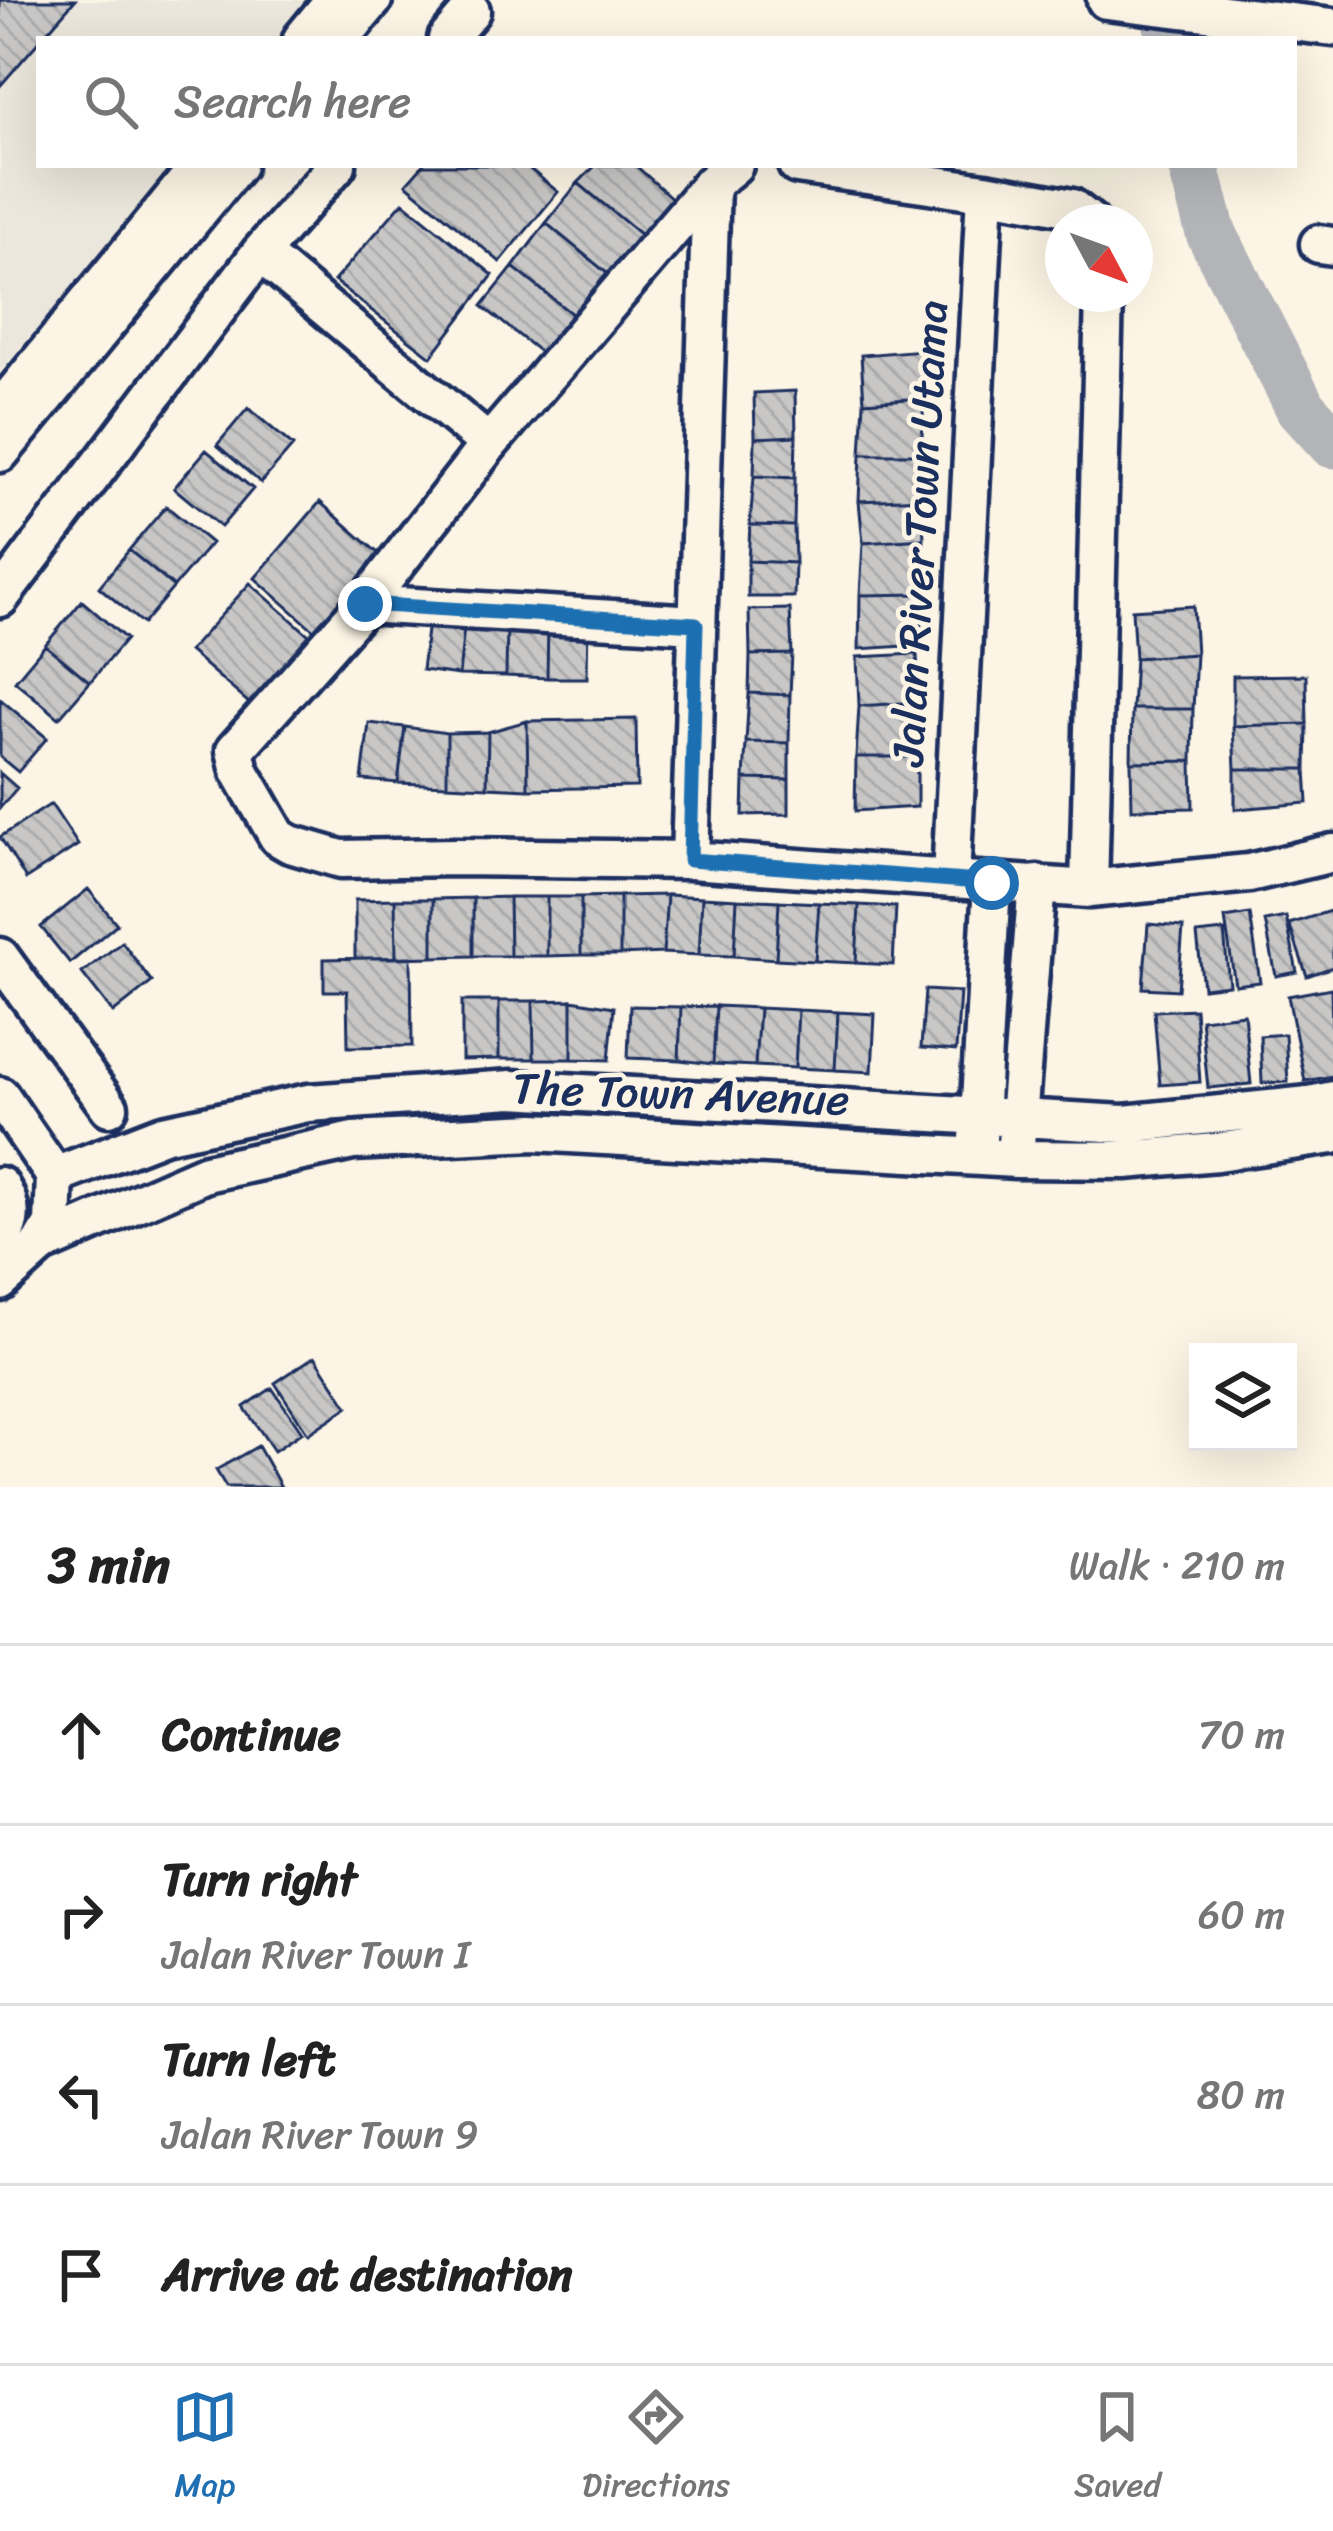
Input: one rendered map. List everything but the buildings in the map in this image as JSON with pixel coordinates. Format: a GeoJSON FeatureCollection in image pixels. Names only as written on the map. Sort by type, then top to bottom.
{"type":"FeatureCollection","features":[{"type":"Feature","properties":{"kind":"street"},"geometry":{"type":"LineString","coordinates":[[304,36],[334,0]]}},
{"type":"Feature","properties":{"kind":"street"},"geometry":{"type":"LineString","coordinates":[[343,36],[373,0]]}},
{"type":"Feature","properties":{"kind":"street"},"geometry":{"type":"LineString","coordinates":[[1106,0],[1333,27]]}},
{"type":"Feature","properties":{"kind":"street"},"geometry":{"type":"LineString","coordinates":[[450,36],[472,11]]}},
{"type":"Feature","properties":{"kind":"street"},"geometry":{"type":"LineString","coordinates":[[0,410],[198,168]]}},
{"type":"Feature","properties":{"kind":"street"},"geometry":{"type":"LineString","coordinates":[[0,453],[235,168]]}},
{"type":"Feature","properties":{"kind":"street"},"geometry":{"type":"LineString","coordinates":[[0,598],[260,253],[334,168]]}},
{"type":"Feature","properties":{"kind":"street"},"geometry":{"type":"LineString","coordinates":[[818,168],[1050,204]]}},
{"type":"Feature","properties":{"kind":"street"},"geometry":{"type":"LineString","coordinates":[[723,174],[489,444],[365,604],[236,750],[240,771],[278,837],[341,859],[690,860],[1089,889],[1249,873],[1333,853]]}},
{"type":"Feature","properties":{"kind":"street"},"geometry":{"type":"LineString","coordinates":[[690,860],[696,624],[723,174]]}},
{"type":"Feature","properties":{"kind":"street","name":"Jalan River Town Utama"},"geometry":{"type":"LineString","coordinates":[[951,879],[985,192]]}},
{"type":"Feature","properties":{"kind":"street"},"geometry":{"type":"LineString","coordinates":[[260,253],[489,444]]}},
{"type":"Feature","properties":{"kind":"street"},"geometry":{"type":"LineString","coordinates":[[1089,889],[1104,312]]}},
{"type":"Feature","properties":{"kind":"street"},"geometry":{"type":"LineString","coordinates":[[365,604],[696,624]]}},
{"type":"Feature","properties":{"kind":"street"},"geometry":{"type":"LineString","coordinates":[[992,883],[999,1117],[1016,1159]]}},
{"type":"Feature","properties":{"kind":"street"},"geometry":{"type":"LineString","coordinates":[[976,1154],[999,1117],[1026,1034],[1036,884]]}},
{"type":"Feature","properties":{"kind":"street"},"geometry":{"type":"LineString","coordinates":[[0,957],[110,1107]]}},
{"type":"Feature","properties":{"kind":"street","name":"The Town Avenue"},"geometry":{"type":"LineString","coordinates":[[55,1176],[163,1134],[308,1103],[512,1089],[1124,1124],[1333,1100]]}},
{"type":"Feature","properties":{"kind":"street"},"geometry":{"type":"LineString","coordinates":[[0,1096],[55,1176],[53,1224],[41,1245]]}},
{"type":"Feature","properties":{"kind":"street","name":"The Town Avenue"},"geometry":{"type":"LineString","coordinates":[[0,1282],[41,1245],[206,1173],[352,1141],[535,1132],[1016,1159],[1125,1160],[1333,1135]]}},
{"type":"Feature","properties":{"kind":"street"},"geometry":{"type":"LineString","coordinates":[[0,1186],[9,1199],[11,1217],[0,1242]]}},
{"type":"Feature","properties":{"kind":"shaded area"},"geometry":{"type":"Polygon","coordinates":[[[0,0],[316,0],[286,36],[36,36],[36,168],[173,168],[0,372],[0,0]]]}},
{"type":"Feature","properties":{"kind":"waterway"},"geometry":{"type":"LineString","coordinates":[[1165,0],[1171,36]]}},
{"type":"Feature","properties":{"kind":"waterway"},"geometry":{"type":"LineString","coordinates":[[1194,168],[1211,233],[1301,408],[1333,443]]}},
{"type":"Feature","properties":{"kind":"route"},"geometry":{"type":"LineString","coordinates":[[365,604],[696,624],[690,860],[992,883]]}}]}
